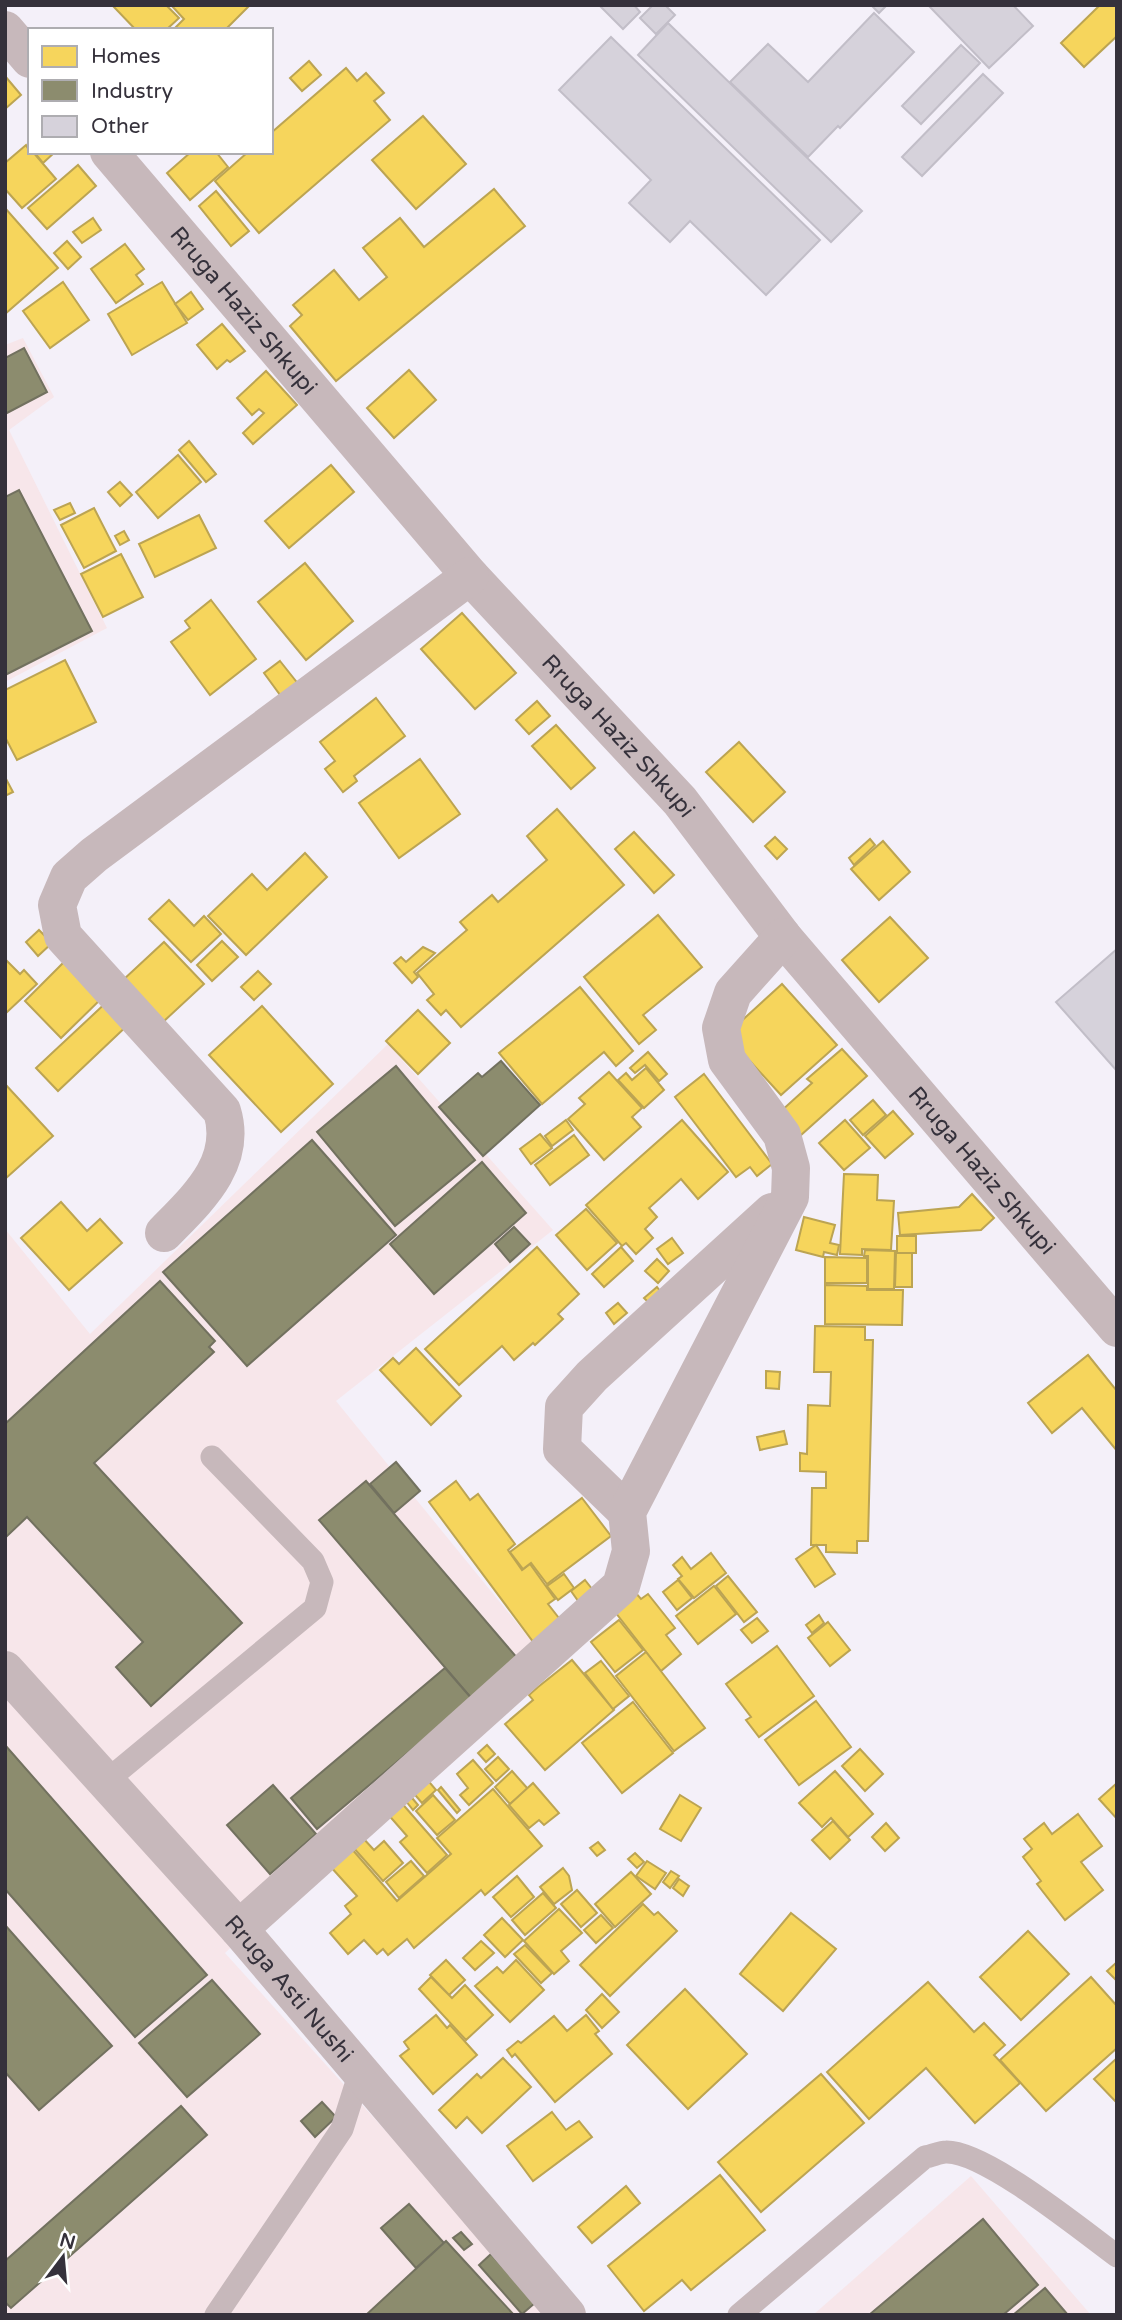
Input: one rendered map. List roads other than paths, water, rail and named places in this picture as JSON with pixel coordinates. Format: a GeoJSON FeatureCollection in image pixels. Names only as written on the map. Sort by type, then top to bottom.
{"type":"FeatureCollection","features":[{"type":"Feature","properties":{"kind":"street"},"geometry":{"type":"LineString","coordinates":[[5,30],[28,57]]}},
{"type":"Feature","properties":{"kind":"street","name":"Rruga Haziz Shkupi"},"geometry":{"type":"LineString","coordinates":[[111,154],[470,576],[680,802],[783,937],[1117,1328]]}},
{"type":"Feature","properties":{"kind":"street"},"geometry":{"type":"LineString","coordinates":[[164,1234],[209,1187],[224,1150],[228,1129],[222,1111],[63,936],[57,905],[69,877],[93,855],[470,576]]}},
{"type":"Feature","properties":{"kind":"street"},"geometry":{"type":"LineString","coordinates":[[239,1928],[621,1586],[631,1551],[627,1512],[790,1197],[791,1168],[782,1135],[727,1060],[721,1028],[733,993],[783,937]]}},
{"type":"Feature","properties":{"kind":"street"},"geometry":{"type":"LineString","coordinates":[[627,1512],[562,1449],[564,1407],[592,1376],[790,1197]]}},
{"type":"Feature","properties":{"kind":"street","name":"Rruga Asti Nushi"},"geometry":{"type":"LineString","coordinates":[[5,1670],[239,1928],[567,2315]]}},
{"type":"Feature","properties":{"kind":"lane"},"geometry":{"type":"LineString","coordinates":[[105,1782],[315,1608],[322,1582],[313,1561],[212,1457]]}},
{"type":"Feature","properties":{"kind":"lane"},"geometry":{"type":"LineString","coordinates":[[216,2315],[342,2129],[360,2072]]}},
{"type":"Feature","properties":{"kind":"lane"},"geometry":{"type":"LineString","coordinates":[[739,2315],[925,2157],[947,2151],[980,2160],[1054,2209],[1117,2256]]}}]}
